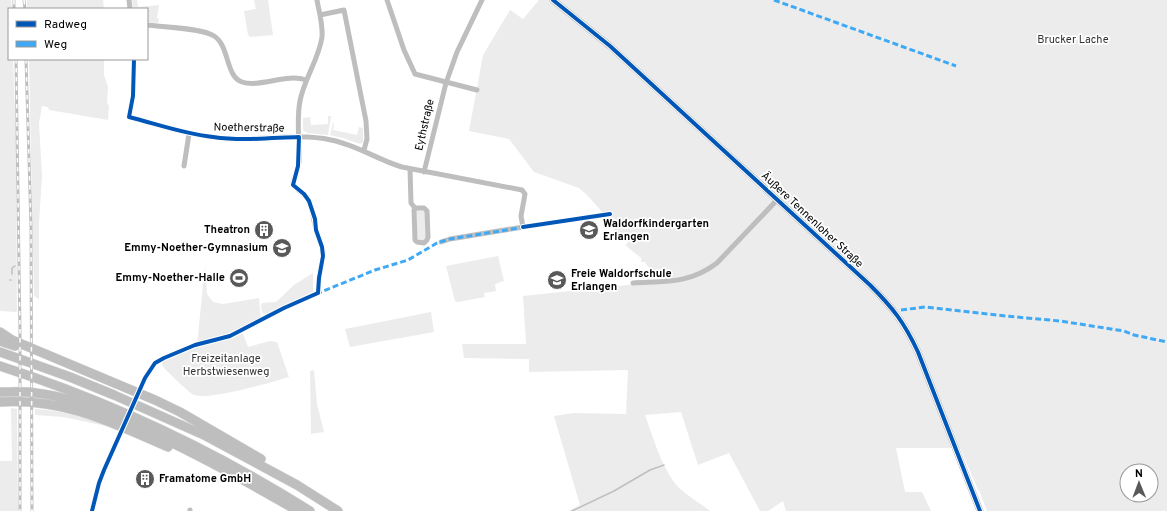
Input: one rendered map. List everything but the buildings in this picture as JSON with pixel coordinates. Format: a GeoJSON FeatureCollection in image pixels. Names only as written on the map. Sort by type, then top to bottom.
{"type":"FeatureCollection","features":[{"type":"Feature","properties":{"kind":"highway"},"geometry":{"type":"LineString","coordinates":[[0,332],[12,340],[180,412],[282,472],[297,485]]}},
{"type":"Feature","properties":{"kind":"highway"},"geometry":{"type":"LineString","coordinates":[[0,341],[58,360]]}},
{"type":"Feature","properties":{"kind":"highway"},"geometry":{"type":"LineString","coordinates":[[0,352],[70,377],[206,436],[297,485],[338,511]]}},
{"type":"Feature","properties":{"kind":"highway"},"geometry":{"type":"LineString","coordinates":[[0,366],[92,398],[164,430],[257,478],[310,511]]}},
{"type":"Feature","properties":{"kind":"highway"},"geometry":{"type":"LineString","coordinates":[[0,392],[36,393],[86,405],[147,430],[241,478],[298,511]]}},
{"type":"Feature","properties":{"kind":"highway"},"geometry":{"type":"LineString","coordinates":[[0,402],[46,404],[70,408],[90,414],[241,478]]}},
{"type":"Feature","properties":{"kind":"street"},"geometry":{"type":"LineString","coordinates":[[317,0],[322,31],[320,44],[306,80],[299,106],[299,163],[293,185],[304,194],[309,201],[322,247],[323,256],[319,278]]}},
{"type":"Feature","properties":{"kind":"street"},"geometry":{"type":"LineString","coordinates":[[387,0],[404,50],[415,74],[478,90]]}},
{"type":"Feature","properties":{"kind":"street","name":"Eythstraße"},"geometry":{"type":"LineString","coordinates":[[424,172],[446,82],[457,52],[482,0]]}},
{"type":"Feature","properties":{"kind":"street","name":"Äußere Tennenloher Straße"},"geometry":{"type":"LineString","coordinates":[[553,0],[610,46],[870,285],[894,310],[901,320],[920,357],[980,511]]}},
{"type":"Feature","properties":{"kind":"street"},"geometry":{"type":"LineString","coordinates":[[320,15],[344,10],[366,121],[367,139],[364,150]]}},
{"type":"Feature","properties":{"kind":"street"},"geometry":{"type":"LineString","coordinates":[[148,25],[205,32],[215,36],[225,49],[232,73],[241,81],[254,82],[297,78],[306,80]]}},
{"type":"Feature","properties":{"kind":"street","name":"Noetherstraße"},"geometry":{"type":"LineString","coordinates":[[134,60],[133,96],[129,116],[189,134],[230,139],[299,137],[331,140],[364,150],[393,164],[410,169],[522,190],[525,194],[521,216],[523,228],[450,239],[441,242]]}},
{"type":"Feature","properties":{"kind":"street"},"geometry":{"type":"LineString","coordinates":[[184,166],[189,134]]}},
{"type":"Feature","properties":{"kind":"street"},"geometry":{"type":"LineString","coordinates":[[410,169],[411,203],[415,208],[415,240],[417,242],[424,242],[427,240],[427,211],[424,208],[415,208]]}},
{"type":"Feature","properties":{"kind":"street"},"geometry":{"type":"LineString","coordinates":[[633,283],[683,280],[709,269],[717,263],[777,200]]}},
{"type":"Feature","properties":{"kind":"green space"},"geometry":{"type":"Polygon","coordinates":[[[0,0],[11,0],[12,8],[8,8],[8,60],[13,60],[16,141],[17,312],[0,311],[0,0]]]}},
{"type":"Feature","properties":{"kind":"green space"},"geometry":{"type":"Polygon","coordinates":[[[27,0],[103,0],[104,8],[27,8],[27,0]]]}},
{"type":"Feature","properties":{"kind":"green space"},"geometry":{"type":"Polygon","coordinates":[[[132,0],[137,0],[138,7],[159,5],[157,18],[159,19],[158,23],[148,22],[148,8],[133,8],[132,0]]]}},
{"type":"Feature","properties":{"kind":"green space"},"geometry":{"type":"Polygon","coordinates":[[[254,0],[268,0],[273,35],[250,37],[248,35],[244,11],[256,9],[254,0]]]}},
{"type":"Feature","properties":{"kind":"green space","name":"Brucker Lache"},"geometry":{"type":"Polygon","coordinates":[[[539,0],[1167,0],[1167,511],[987,511],[960,448],[896,448],[905,492],[922,492],[931,511],[786,511],[783,501],[768,511],[760,511],[729,453],[698,465],[681,412],[645,415],[654,441],[669,475],[686,494],[710,511],[568,511],[580,505],[554,416],[574,413],[626,414],[628,370],[529,372],[529,359],[464,358],[462,344],[526,344],[523,296],[666,281],[663,277],[649,268],[645,262],[641,262],[641,258],[625,245],[628,243],[618,232],[614,231],[612,221],[579,188],[534,172],[509,139],[469,131],[483,55],[510,10],[523,19],[539,0]]]}},
{"type":"Feature","properties":{"kind":"green space"},"geometry":{"type":"Polygon","coordinates":[[[29,60],[104,60],[104,75],[108,87],[108,120],[49,110],[48,107],[42,106],[39,123],[42,176],[39,223],[39,299],[34,296],[29,60]]]}},
{"type":"Feature","properties":{"kind":"green space"},"geometry":{"type":"Polygon","coordinates":[[[328,116],[331,116],[328,135],[307,133],[303,130],[303,118],[310,117],[311,125],[328,124],[328,116]]]}},
{"type":"Feature","properties":{"kind":"green space"},"geometry":{"type":"Polygon","coordinates":[[[333,123],[333,130],[357,135],[359,127],[363,128],[363,142],[360,144],[330,135],[333,123]]]}},
{"type":"Feature","properties":{"kind":"green space"},"geometry":{"type":"Polygon","coordinates":[[[416,210],[425,211],[426,237],[423,241],[417,239],[416,210]]]}},
{"type":"Feature","properties":{"kind":"green space"},"geometry":{"type":"Polygon","coordinates":[[[498,256],[504,281],[495,284],[496,291],[484,293],[485,297],[458,302],[455,301],[446,266],[498,256]]]}},
{"type":"Feature","properties":{"kind":"green space","name":"Freizeitanlage Herbstwiesenweg"},"geometry":{"type":"Polygon","coordinates":[[[205,266],[207,294],[213,302],[223,304],[259,298],[261,321],[242,331],[248,347],[270,341],[277,342],[289,377],[240,390],[201,396],[191,393],[164,368],[162,365],[163,360],[197,345],[205,266]]]}},
{"type":"Feature","properties":{"kind":"green space"},"geometry":{"type":"Polygon","coordinates":[[[313,273],[313,294],[268,313],[264,314],[262,312],[262,303],[276,302],[294,285],[313,273]]]}},
{"type":"Feature","properties":{"kind":"green space"},"geometry":{"type":"Polygon","coordinates":[[[431,312],[434,332],[350,347],[345,329],[431,312]]]}},
{"type":"Feature","properties":{"kind":"green space"},"geometry":{"type":"Polygon","coordinates":[[[314,370],[317,404],[324,432],[311,434],[310,371],[314,370]]]}},
{"type":"Feature","properties":{"kind":"green space"},"geometry":{"type":"Polygon","coordinates":[[[11,408],[17,409],[18,511],[0,511],[0,461],[12,461],[11,408]]]}},
{"type":"Feature","properties":{"kind":"green space"},"geometry":{"type":"Polygon","coordinates":[[[35,409],[64,413],[111,427],[63,417],[35,415],[35,409]]]}},
{"type":"Feature","properties":{"kind":"waterway"},"geometry":{"type":"LineString","coordinates":[[12,274],[12,268],[15,266]]}},
{"type":"Feature","properties":{"kind":"waterway"},"geometry":{"type":"LineString","coordinates":[[572,511],[614,491],[650,470],[664,465]]}},
{"type":"Feature","properties":{"kind":"railway"},"geometry":{"type":"LineString","coordinates":[[14,0],[14,8]]}},
{"type":"Feature","properties":{"kind":"railway"},"geometry":{"type":"LineString","coordinates":[[24,0],[25,8]]}},
{"type":"Feature","properties":{"kind":"railway"},"geometry":{"type":"LineString","coordinates":[[16,60],[20,333],[20,511]]}},
{"type":"Feature","properties":{"kind":"railway"},"geometry":{"type":"LineString","coordinates":[[26,60],[31,226],[32,511]]}},
{"type":"Feature","properties":{"kind":"marked path"},"geometry":{"type":"LineString","coordinates":[[774,0],[956,66]]}},
{"type":"Feature","properties":{"kind":"marked path"},"geometry":{"type":"LineString","coordinates":[[316,294],[375,270],[408,260],[437,243],[450,239],[525,227]]}},
{"type":"Feature","properties":{"kind":"marked path"},"geometry":{"type":"LineString","coordinates":[[901,310],[925,307],[1060,321],[1124,331],[1134,335],[1167,342]]}},
{"type":"Feature","properties":{"kind":"cycle path"},"geometry":{"type":"LineString","coordinates":[[553,0],[610,46],[870,285],[892,308],[908,332],[918,352],[980,511]]}},
{"type":"Feature","properties":{"kind":"cycle path"},"geometry":{"type":"LineString","coordinates":[[92,511],[104,470],[145,378],[155,363],[195,345],[230,336],[284,308],[318,293],[323,256],[322,247],[316,230],[315,219],[309,201],[304,194],[293,185],[298,166],[299,137],[245,139],[202,136],[129,117],[133,96],[134,60]]}},
{"type":"Feature","properties":{"kind":"cycle path"},"geometry":{"type":"LineString","coordinates":[[523,227],[610,214]]}},
{"type":"Feature","properties":{"kind":"place","name":"Theatron"},"geometry":{"type":"Point","coordinates":[264,230]}},
{"type":"Feature","properties":{"kind":"place","name":"Waldorfkindergarten Erlangen"},"geometry":{"type":"Point","coordinates":[589,230]}},
{"type":"Feature","properties":{"kind":"place","name":"Emmy-Noether-Gymnasium"},"geometry":{"type":"Point","coordinates":[282,248]}},
{"type":"Feature","properties":{"kind":"place","name":"Emmy-Noether-Halle"},"geometry":{"type":"Point","coordinates":[239,278]}},
{"type":"Feature","properties":{"kind":"place","name":"Freie Waldorfschule Erlangen"},"geometry":{"type":"Point","coordinates":[557,280]}},
{"type":"Feature","properties":{"kind":"place","name":"Framatome GmbH"},"geometry":{"type":"Point","coordinates":[145,479]}}]}
